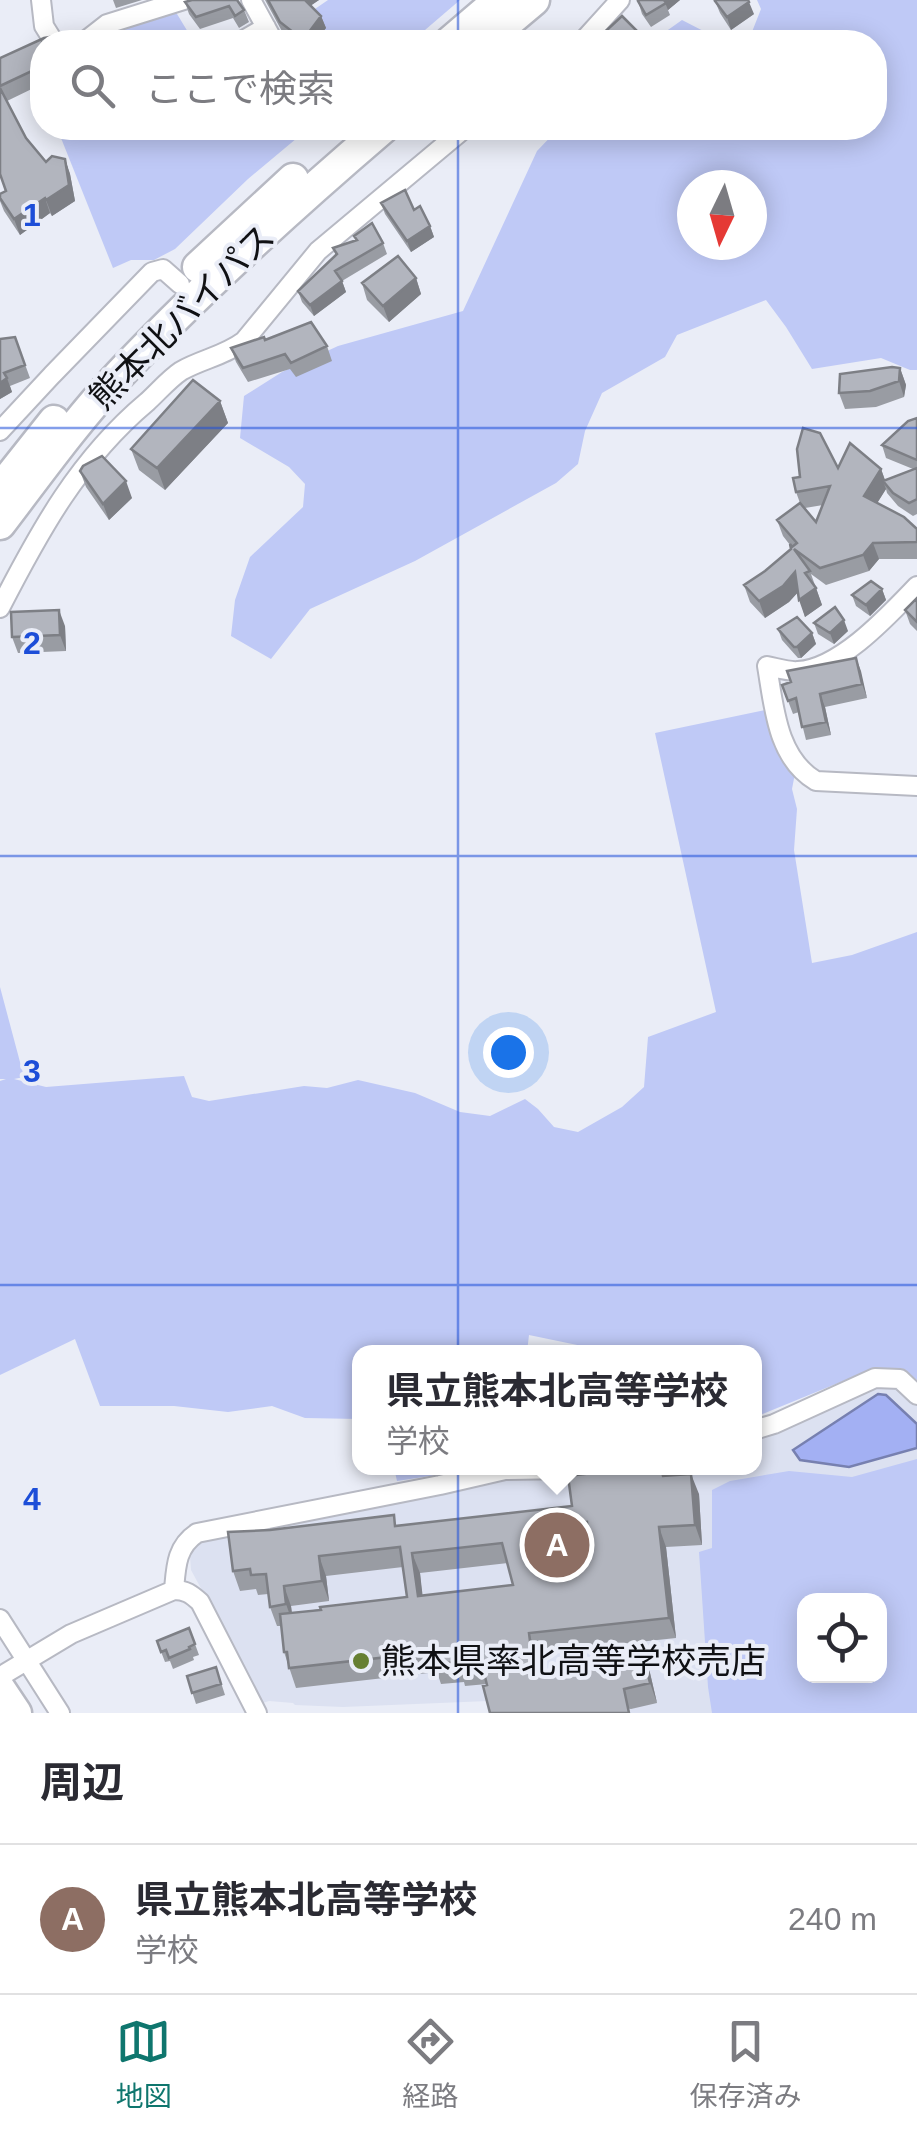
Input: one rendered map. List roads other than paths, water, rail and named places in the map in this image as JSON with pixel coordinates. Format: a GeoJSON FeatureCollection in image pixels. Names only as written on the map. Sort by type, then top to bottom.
{"type":"FeatureCollection","features":[{"type":"Feature","properties":{"kind":"highway"},"geometry":{"type":"LineString","coordinates":[[464,30],[499,0]]}},
{"type":"Feature","properties":{"kind":"highway"},"geometry":{"type":"LineString","coordinates":[[498,30],[534,0]]}},
{"type":"Feature","properties":{"kind":"highway","name":"熊本北バイパス"},"geometry":{"type":"LineString","coordinates":[[0,489],[68,403],[180,284],[338,140]]}},
{"type":"Feature","properties":{"kind":"highway","name":"熊本北バイパス"},"geometry":{"type":"LineString","coordinates":[[0,524],[118,376],[213,280],[370,140]]}},
{"type":"Feature","properties":{"kind":"highway"},"geometry":{"type":"LineString","coordinates":[[3,1681],[16,1713]]}},
{"type":"Feature","properties":{"kind":"street"},"geometry":{"type":"LineString","coordinates":[[42,0],[46,30]]}},
{"type":"Feature","properties":{"kind":"street"},"geometry":{"type":"LineString","coordinates":[[99,30],[107,24],[184,0]]}},
{"type":"Feature","properties":{"kind":"street"},"geometry":{"type":"LineString","coordinates":[[251,0],[267,30]]}},
{"type":"Feature","properties":{"kind":"street"},"geometry":{"type":"LineString","coordinates":[[593,30],[620,0]]}},
{"type":"Feature","properties":{"kind":"street"},"geometry":{"type":"LineString","coordinates":[[0,608],[53,509],[112,433],[180,372],[244,341],[318,251],[451,140]]}},
{"type":"Feature","properties":{"kind":"street"},"geometry":{"type":"LineString","coordinates":[[0,432],[152,272],[163,270],[180,284]]}},
{"type":"Feature","properties":{"kind":"street"},"geometry":{"type":"LineString","coordinates":[[88,412],[112,433]]}},
{"type":"Feature","properties":{"kind":"street"},"geometry":{"type":"LineString","coordinates":[[917,586],[837,657],[799,671],[767,666],[781,738],[803,773],[816,780],[917,786]]}},
{"type":"Feature","properties":{"kind":"street"},"geometry":{"type":"LineString","coordinates":[[762,1428],[875,1378],[900,1379],[917,1394]]}},
{"type":"Feature","properties":{"kind":"street"},"geometry":{"type":"LineString","coordinates":[[174,1590],[181,1547],[197,1533],[481,1475]]}},
{"type":"Feature","properties":{"kind":"street"},"geometry":{"type":"LineString","coordinates":[[3,1681],[70,1634],[174,1590],[190,1594],[200,1602],[258,1713]]}},
{"type":"Feature","properties":{"kind":"street"},"geometry":{"type":"LineString","coordinates":[[0,1619],[60,1713]]}},
{"type":"Feature","properties":{"kind":"place","name":"県立熊本北高等学校"},"geometry":{"type":"Point","coordinates":[557,1545]}},
{"type":"Feature","properties":{"kind":"place","name":"熊本県率北高等学校売店"},"geometry":{"type":"Point","coordinates":[361,1661]}}]}
